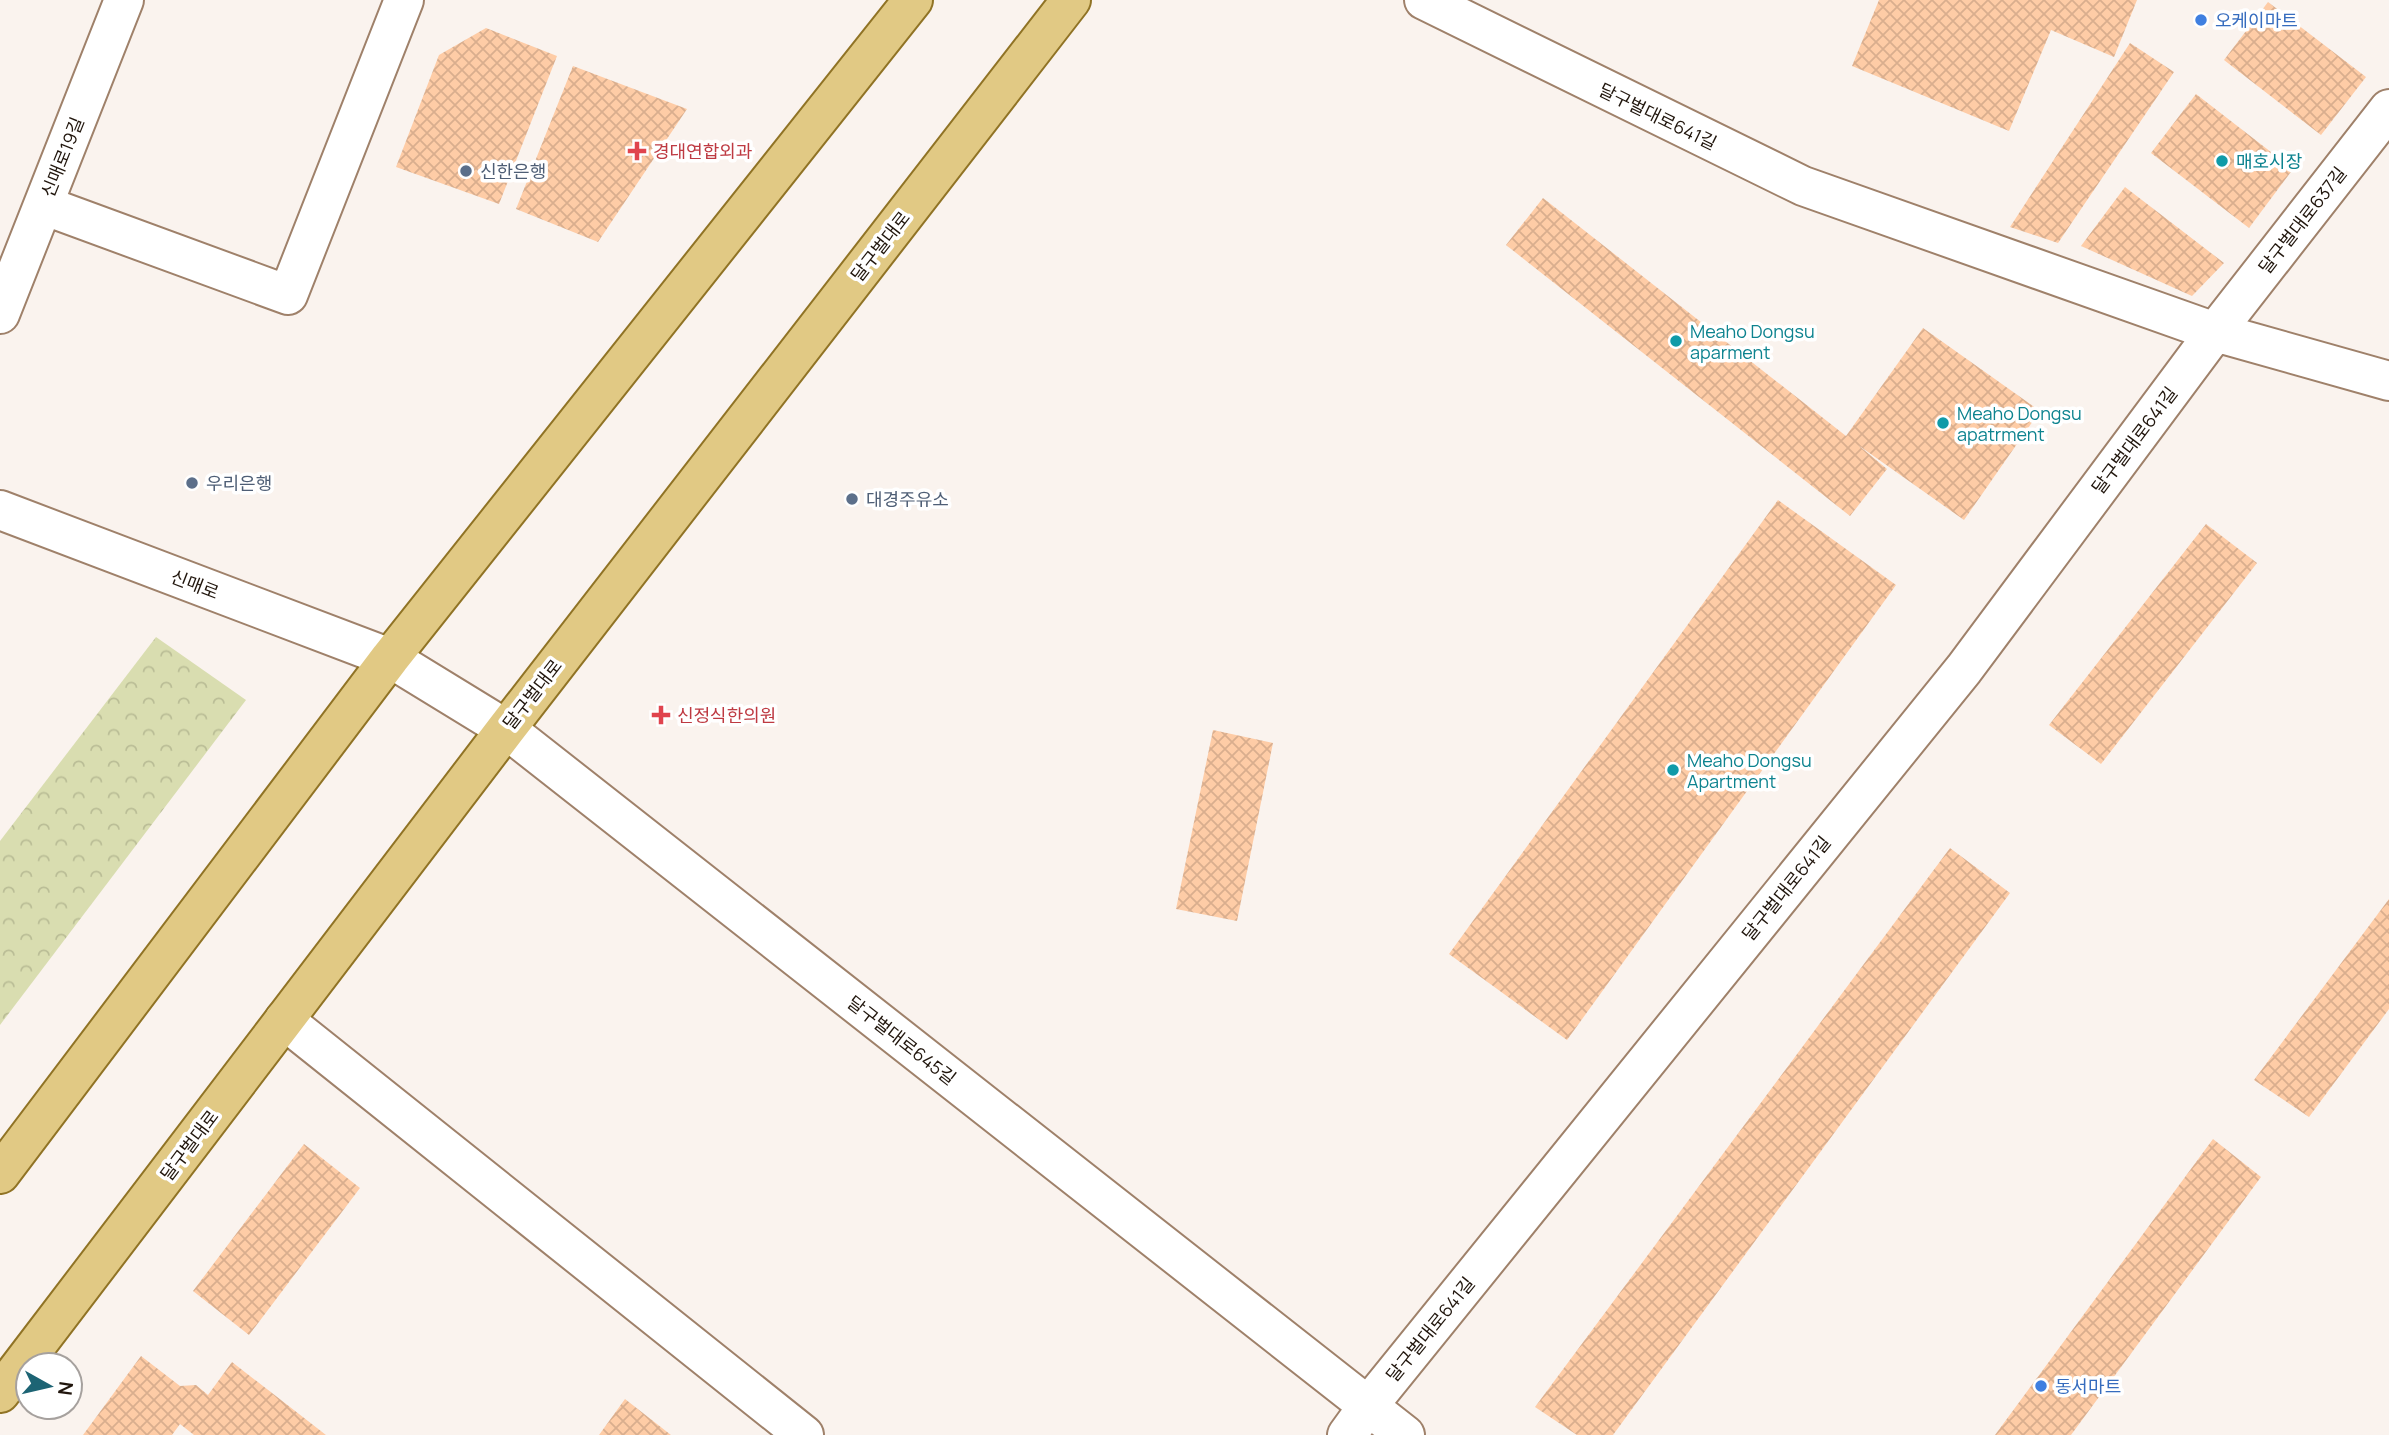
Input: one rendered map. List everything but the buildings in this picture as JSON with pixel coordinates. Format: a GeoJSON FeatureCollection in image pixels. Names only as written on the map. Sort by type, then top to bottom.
{"type":"FeatureCollection","features":[{"type":"Feature","properties":{"kind":"main road"},"geometry":{"type":"LineString","coordinates":[[0,1174],[390,658],[913,0]]}},
{"type":"Feature","properties":{"kind":"main road","name":"달구벌대로"},"geometry":{"type":"LineString","coordinates":[[0,1393],[506,729],[1071,0]]}},
{"type":"Feature","properties":{"kind":"street","name":"신매로19길"},"geometry":{"type":"LineString","coordinates":[[0,314],[124,0]]}},
{"type":"Feature","properties":{"kind":"street"},"geometry":{"type":"LineString","coordinates":[[43,205],[288,295],[404,0]]}},
{"type":"Feature","properties":{"kind":"street","name":"달구벌대로641길"},"geometry":{"type":"LineString","coordinates":[[1424,0],[1803,187],[2215,332],[2389,382]]}},
{"type":"Feature","properties":{"kind":"street","name":"달구벌대로637길"},"geometry":{"type":"LineString","coordinates":[[2215,332],[2389,108]]}},
{"type":"Feature","properties":{"kind":"street","name":"달구벌대로641길"},"geometry":{"type":"LineString","coordinates":[[1358,1420],[1964,668],[2215,332]]}},
{"type":"Feature","properties":{"kind":"street","name":"신매로"},"geometry":{"type":"LineString","coordinates":[[0,510],[390,658]]}},
{"type":"Feature","properties":{"kind":"street","name":"달구벌대로645길"},"geometry":{"type":"LineString","coordinates":[[390,658],[506,729],[1358,1420],[1405,1435]]}},
{"type":"Feature","properties":{"kind":"street"},"geometry":{"type":"LineString","coordinates":[[284,1020],[804,1435]]}},
{"type":"Feature","properties":{"kind":"green space"},"geometry":{"type":"Polygon","coordinates":[[[156,637],[246,700],[0,1025],[0,841],[156,637]]]}},
{"type":"Feature","properties":{"kind":"place","name":"오케이마트"},"geometry":{"type":"Point","coordinates":[2201,20]}},
{"type":"Feature","properties":{"kind":"place","name":"경대연합외과"},"geometry":{"type":"Point","coordinates":[637,151]}},
{"type":"Feature","properties":{"kind":"place","name":"매호시장"},"geometry":{"type":"Point","coordinates":[2222,161]}},
{"type":"Feature","properties":{"kind":"place","name":"신한은행"},"geometry":{"type":"Point","coordinates":[466,171]}},
{"type":"Feature","properties":{"kind":"place","name":"Meaho Dongsu aparment"},"geometry":{"type":"Point","coordinates":[1676,341]}},
{"type":"Feature","properties":{"kind":"place","name":"Meaho Dongsu apatrment"},"geometry":{"type":"Point","coordinates":[1943,423]}},
{"type":"Feature","properties":{"kind":"place","name":"우리은행"},"geometry":{"type":"Point","coordinates":[192,483]}},
{"type":"Feature","properties":{"kind":"place","name":"대경주유소"},"geometry":{"type":"Point","coordinates":[852,499]}},
{"type":"Feature","properties":{"kind":"place","name":"신정식한의원"},"geometry":{"type":"Point","coordinates":[661,715]}},
{"type":"Feature","properties":{"kind":"place","name":"Meaho Dongsu Apartment"},"geometry":{"type":"Point","coordinates":[1673,770]}},
{"type":"Feature","properties":{"kind":"place","name":"동서마트"},"geometry":{"type":"Point","coordinates":[2041,1386]}}]}
